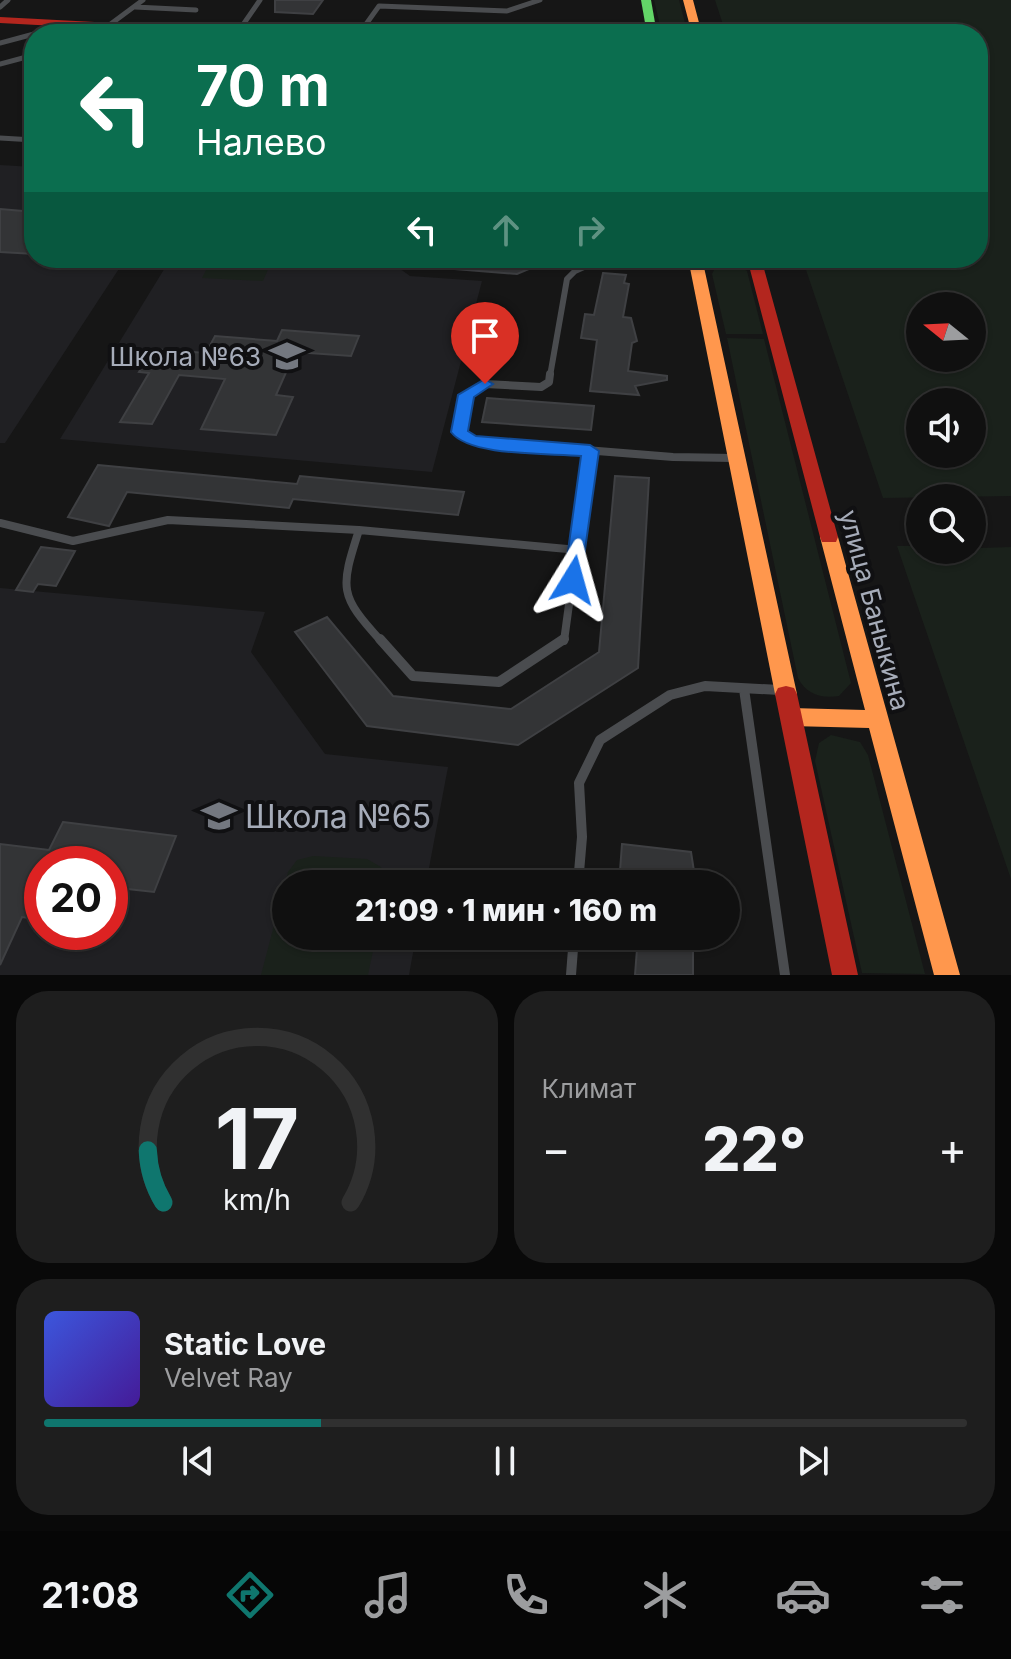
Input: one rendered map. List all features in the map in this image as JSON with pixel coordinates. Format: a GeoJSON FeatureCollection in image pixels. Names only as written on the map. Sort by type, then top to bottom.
{"type":"FeatureCollection","features":[{"type":"Feature","properties":{"kind":"main road"},"geometry":{"type":"LineString","coordinates":[[646,0],[650,24]]}},
{"type":"Feature","properties":{"kind":"main road"},"geometry":{"type":"LineString","coordinates":[[688,0],[694,24]]}},
{"type":"Feature","properties":{"kind":"main road"},"geometry":{"type":"LineString","coordinates":[[0,20],[74,24]]}},
{"type":"Feature","properties":{"kind":"main road"},"geometry":{"type":"LineString","coordinates":[[697,268],[845,975]]}},
{"type":"Feature","properties":{"kind":"main road","name":"улица Баныкина"},"geometry":{"type":"LineString","coordinates":[[757,268],[947,975]]}},
{"type":"Feature","properties":{"kind":"main road"},"geometry":{"type":"LineString","coordinates":[[791,717],[877,719]]}},
{"type":"Feature","properties":{"kind":"lane"},"geometry":{"type":"LineString","coordinates":[[0,7],[8,0]]}},
{"type":"Feature","properties":{"kind":"lane"},"geometry":{"type":"LineString","coordinates":[[111,24],[143,0]]}},
{"type":"Feature","properties":{"kind":"lane"},"geometry":{"type":"LineString","coordinates":[[244,24],[260,0]]}},
{"type":"Feature","properties":{"kind":"lane"},"geometry":{"type":"LineString","coordinates":[[365,24],[377,3],[507,11],[540,0]]}},
{"type":"Feature","properties":{"kind":"lane"},"geometry":{"type":"LineString","coordinates":[[135,7],[196,10]]}},
{"type":"Feature","properties":{"kind":"lane"},"geometry":{"type":"LineString","coordinates":[[0,43],[24,37]]}},
{"type":"Feature","properties":{"kind":"lane"},"geometry":{"type":"LineString","coordinates":[[0,64],[24,58]]}},
{"type":"Feature","properties":{"kind":"lane"},"geometry":{"type":"LineString","coordinates":[[0,138],[24,139]]}},
{"type":"Feature","properties":{"kind":"lane"},"geometry":{"type":"LineString","coordinates":[[582,268],[567,279],[549,382],[541,387],[485,384],[466,395],[459,432],[472,441],[736,458]]}},
{"type":"Feature","properties":{"kind":"lane"},"geometry":{"type":"LineString","coordinates":[[359,530],[344,577],[352,609],[413,676],[499,682],[564,641],[590,451]]}},
{"type":"Feature","properties":{"kind":"lane"},"geometry":{"type":"LineString","coordinates":[[0,523],[30,533],[73,541],[168,520],[359,530],[578,550]]}},
{"type":"Feature","properties":{"kind":"lane"},"geometry":{"type":"LineString","coordinates":[[579,870],[582,837],[579,783],[600,740],[670,695],[705,686],[785,690]]}},
{"type":"Feature","properties":{"kind":"lane"},"geometry":{"type":"LineString","coordinates":[[744,689],[785,975]]}},
{"type":"Feature","properties":{"kind":"lane"},"geometry":{"type":"LineString","coordinates":[[571,975],[573,950]]}},
{"type":"Feature","properties":{"kind":"shaded area"},"geometry":{"type":"Polygon","coordinates":[[[654,0],[679,0],[685,24],[660,24],[654,0]]]}},
{"type":"Feature","properties":{"kind":"shaded area"},"geometry":{"type":"Polygon","coordinates":[[[715,0],[1011,0],[1011,496],[986,496],[986,484],[906,484],[906,498],[883,498],[805,268],[988,268],[988,24],[723,24],[715,0]]]}},
{"type":"Feature","properties":{"kind":"shaded area"},"geometry":{"type":"Polygon","coordinates":[[[0,165],[24,166],[24,268],[119,268],[5,443],[0,443],[0,165]]]}},
{"type":"Feature","properties":{"kind":"shaded area","name":"Школа №63"},"geometry":{"type":"Polygon","coordinates":[[[165,268],[399,268],[410,276],[482,281],[432,472],[60,439],[165,268]]]}},
{"type":"Feature","properties":{"kind":"shaded area"},"geometry":{"type":"Polygon","coordinates":[[[207,268],[269,268],[263,281],[202,278],[207,268]]]}},
{"type":"Feature","properties":{"kind":"shaded area"},"geometry":{"type":"Polygon","coordinates":[[[715,268],[742,268],[747,271],[763,334],[726,334],[712,274],[715,268]]]}},
{"type":"Feature","properties":{"kind":"shaded area"},"geometry":{"type":"Polygon","coordinates":[[[727,338],[764,339],[851,683],[839,696],[815,694],[805,688],[798,678],[727,338]]]}},
{"type":"Feature","properties":{"kind":"shaded area"},"geometry":{"type":"Polygon","coordinates":[[[897,546],[906,546],[906,564],[986,564],[986,548],[1011,547],[1011,879],[897,546]]]}},
{"type":"Feature","properties":{"kind":"shaded area","name":"Школа №65"},"geometry":{"type":"Polygon","coordinates":[[[0,588],[265,612],[251,652],[325,754],[448,767],[429,870],[272,870],[272,950],[413,950],[409,975],[0,975],[0,588]]]}},
{"type":"Feature","properties":{"kind":"shaded area"},"geometry":{"type":"Polygon","coordinates":[[[831,735],[860,742],[868,755],[925,974],[862,973],[815,761],[819,743],[831,735]]]}},
{"type":"Feature","properties":{"kind":"shaded area"},"geometry":{"type":"Polygon","coordinates":[[[313,856],[367,859],[382,870],[290,870],[297,860],[313,856]]]}},
{"type":"Feature","properties":{"kind":"shaded area"},"geometry":{"type":"Polygon","coordinates":[[[272,933],[272,950],[373,950],[368,975],[261,975],[272,933]]]}},
{"type":"Feature","properties":{"kind":"building"},"geometry":{"type":"Polygon","coordinates":[[[275,0],[323,0],[313,14],[275,12],[275,0]]]}},
{"type":"Feature","properties":{"kind":"building"},"geometry":{"type":"Polygon","coordinates":[[[0,209],[24,211],[24,253],[0,252],[0,209]]]}},
{"type":"Feature","properties":{"kind":"building"},"geometry":{"type":"Polygon","coordinates":[[[455,268],[531,268],[517,274],[455,268]]]}},
{"type":"Feature","properties":{"kind":"building"},"geometry":{"type":"Polygon","coordinates":[[[603,273],[626,275],[624,283],[629,284],[623,317],[631,318],[637,341],[632,343],[628,371],[667,376],[667,380],[635,386],[639,395],[590,391],[597,340],[581,338],[585,314],[594,315],[603,273]]]}},
{"type":"Feature","properties":{"kind":"building"},"geometry":{"type":"Polygon","coordinates":[[[282,330],[359,336],[351,356],[295,352],[276,395],[293,397],[276,435],[201,429],[225,379],[179,375],[152,424],[120,422],[149,373],[139,372],[153,349],[206,353],[215,336],[277,341],[282,330]]]}},
{"type":"Feature","properties":{"kind":"building"},"geometry":{"type":"Polygon","coordinates":[[[487,398],[594,406],[591,430],[482,422],[487,398]]]}},
{"type":"Feature","properties":{"kind":"building"},"geometry":{"type":"Polygon","coordinates":[[[98,465],[297,484],[300,476],[464,492],[458,515],[293,499],[289,508],[127,492],[109,526],[68,517],[98,465]]]}},
{"type":"Feature","properties":{"kind":"building"},"geometry":{"type":"Polygon","coordinates":[[[615,476],[649,478],[638,668],[518,745],[367,726],[295,632],[327,617],[393,696],[511,709],[599,652],[615,476]]]}},
{"type":"Feature","properties":{"kind":"building"},"geometry":{"type":"Polygon","coordinates":[[[41,547],[75,551],[56,586],[38,584],[33,592],[16,590],[41,547]]]}},
{"type":"Feature","properties":{"kind":"building"},"geometry":{"type":"Polygon","coordinates":[[[63,822],[176,836],[154,892],[128,889],[128,846],[51,846],[63,822]]]}},
{"type":"Feature","properties":{"kind":"building"},"geometry":{"type":"Polygon","coordinates":[[[0,844],[24,847],[24,917],[0,965],[0,844]]]}},
{"type":"Feature","properties":{"kind":"building"},"geometry":{"type":"Polygon","coordinates":[[[622,844],[691,852],[694,870],[620,870],[622,844]]]}},
{"type":"Feature","properties":{"kind":"building"},"geometry":{"type":"Polygon","coordinates":[[[637,950],[693,950],[693,975],[635,975],[637,950]]]}},
{"type":"Feature","properties":{"kind":"traffic: fast"},"geometry":{"type":"LineString","coordinates":[[646,0],[650,24]]}},
{"type":"Feature","properties":{"kind":"traffic: slow"},"geometry":{"type":"LineString","coordinates":[[688,0],[694,24]]}},
{"type":"Feature","properties":{"kind":"traffic: slow"},"geometry":{"type":"LineString","coordinates":[[697,268],[786,694]]}},
{"type":"Feature","properties":{"kind":"traffic: slow"},"geometry":{"type":"LineString","coordinates":[[829,537],[947,975]]}},
{"type":"Feature","properties":{"kind":"traffic: slow"},"geometry":{"type":"LineString","coordinates":[[791,717],[877,719]]}},
{"type":"Feature","properties":{"kind":"traffic: jam"},"geometry":{"type":"LineString","coordinates":[[0,20],[76,24]]}},
{"type":"Feature","properties":{"kind":"traffic: jam"},"geometry":{"type":"LineString","coordinates":[[757,268],[829,537]]}},
{"type":"Feature","properties":{"kind":"traffic: jam"},"geometry":{"type":"LineString","coordinates":[[786,694],[845,975]]}},
{"type":"Feature","properties":{"kind":"place","name":"Школа №63"},"geometry":{"type":"Point","coordinates":[287,356]}},
{"type":"Feature","properties":{"kind":"place","name":"Школа №65"},"geometry":{"type":"Point","coordinates":[219,816]}},
{"type":"Feature","properties":{"kind":"route"},"geometry":{"type":"LineString","coordinates":[[485,384],[466,395],[459,432],[472,441],[590,451],[573,580]]}}]}
